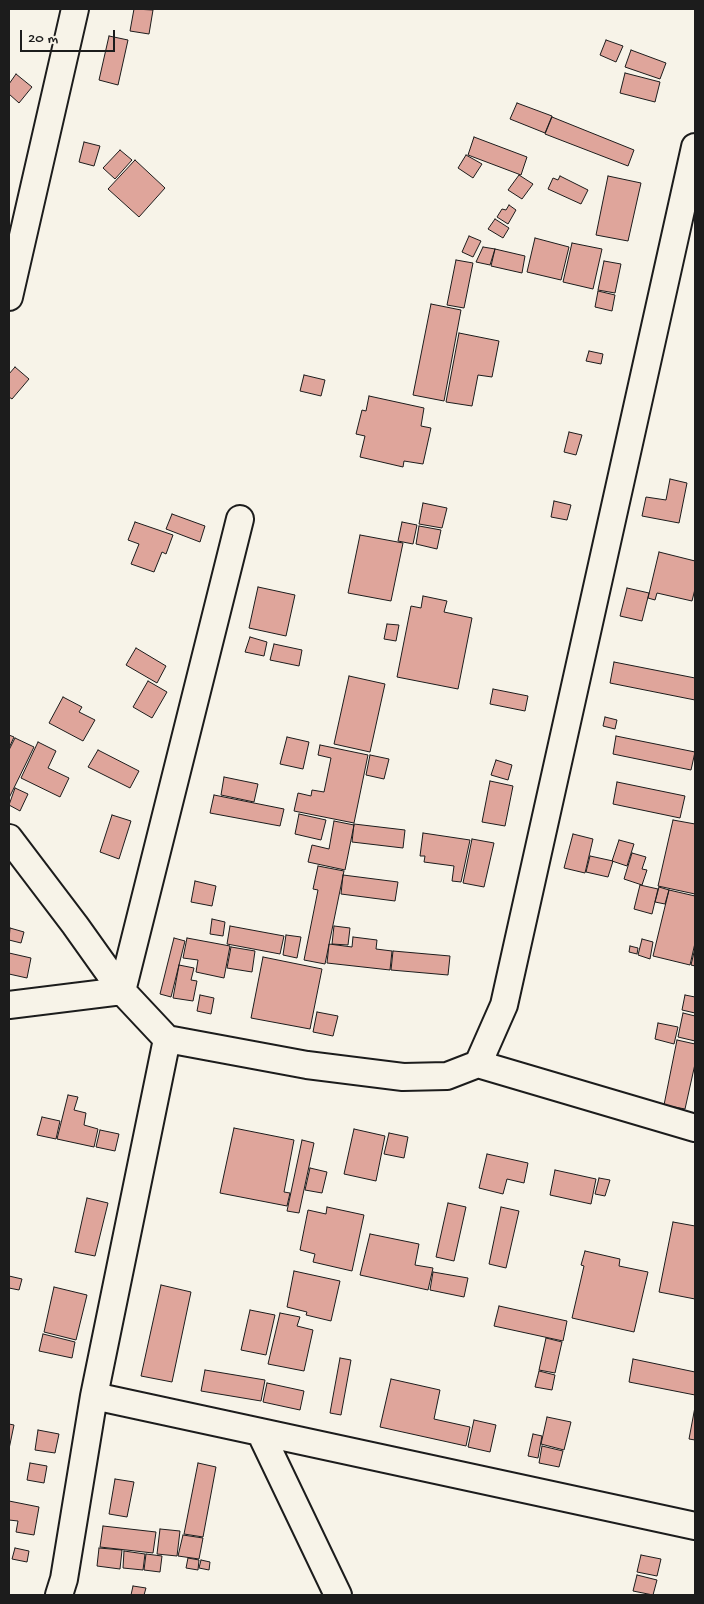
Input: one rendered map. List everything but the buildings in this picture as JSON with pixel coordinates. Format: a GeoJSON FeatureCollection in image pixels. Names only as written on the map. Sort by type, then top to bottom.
{"type":"FeatureCollection","features":[{"type":"Feature","properties":{"kind":"street"},"geometry":{"type":"LineString","coordinates":[[9,298],[75,9]]}},
{"type":"Feature","properties":{"kind":"street"},"geometry":{"type":"LineString","coordinates":[[478,1064],[504,1005],[695,147]]}},
{"type":"Feature","properties":{"kind":"street"},"geometry":{"type":"LineString","coordinates":[[122,991],[240,520]]}},
{"type":"Feature","properties":{"kind":"street"},"geometry":{"type":"LineString","coordinates":[[9,838],[122,991],[167,1040],[307,1065],[402,1078],[447,1076],[478,1064],[695,1128]]}},
{"type":"Feature","properties":{"kind":"street"},"geometry":{"type":"LineString","coordinates":[[9,1005],[122,991]]}},
{"type":"Feature","properties":{"kind":"street"},"geometry":{"type":"LineString","coordinates":[[59,1595],[64,1579],[94,1396],[167,1040]]}},
{"type":"Feature","properties":{"kind":"street"},"geometry":{"type":"LineString","coordinates":[[94,1396],[695,1526]]}},
{"type":"Feature","properties":{"kind":"street"},"geometry":{"type":"LineString","coordinates":[[260,1432],[338,1595]]}}]}
